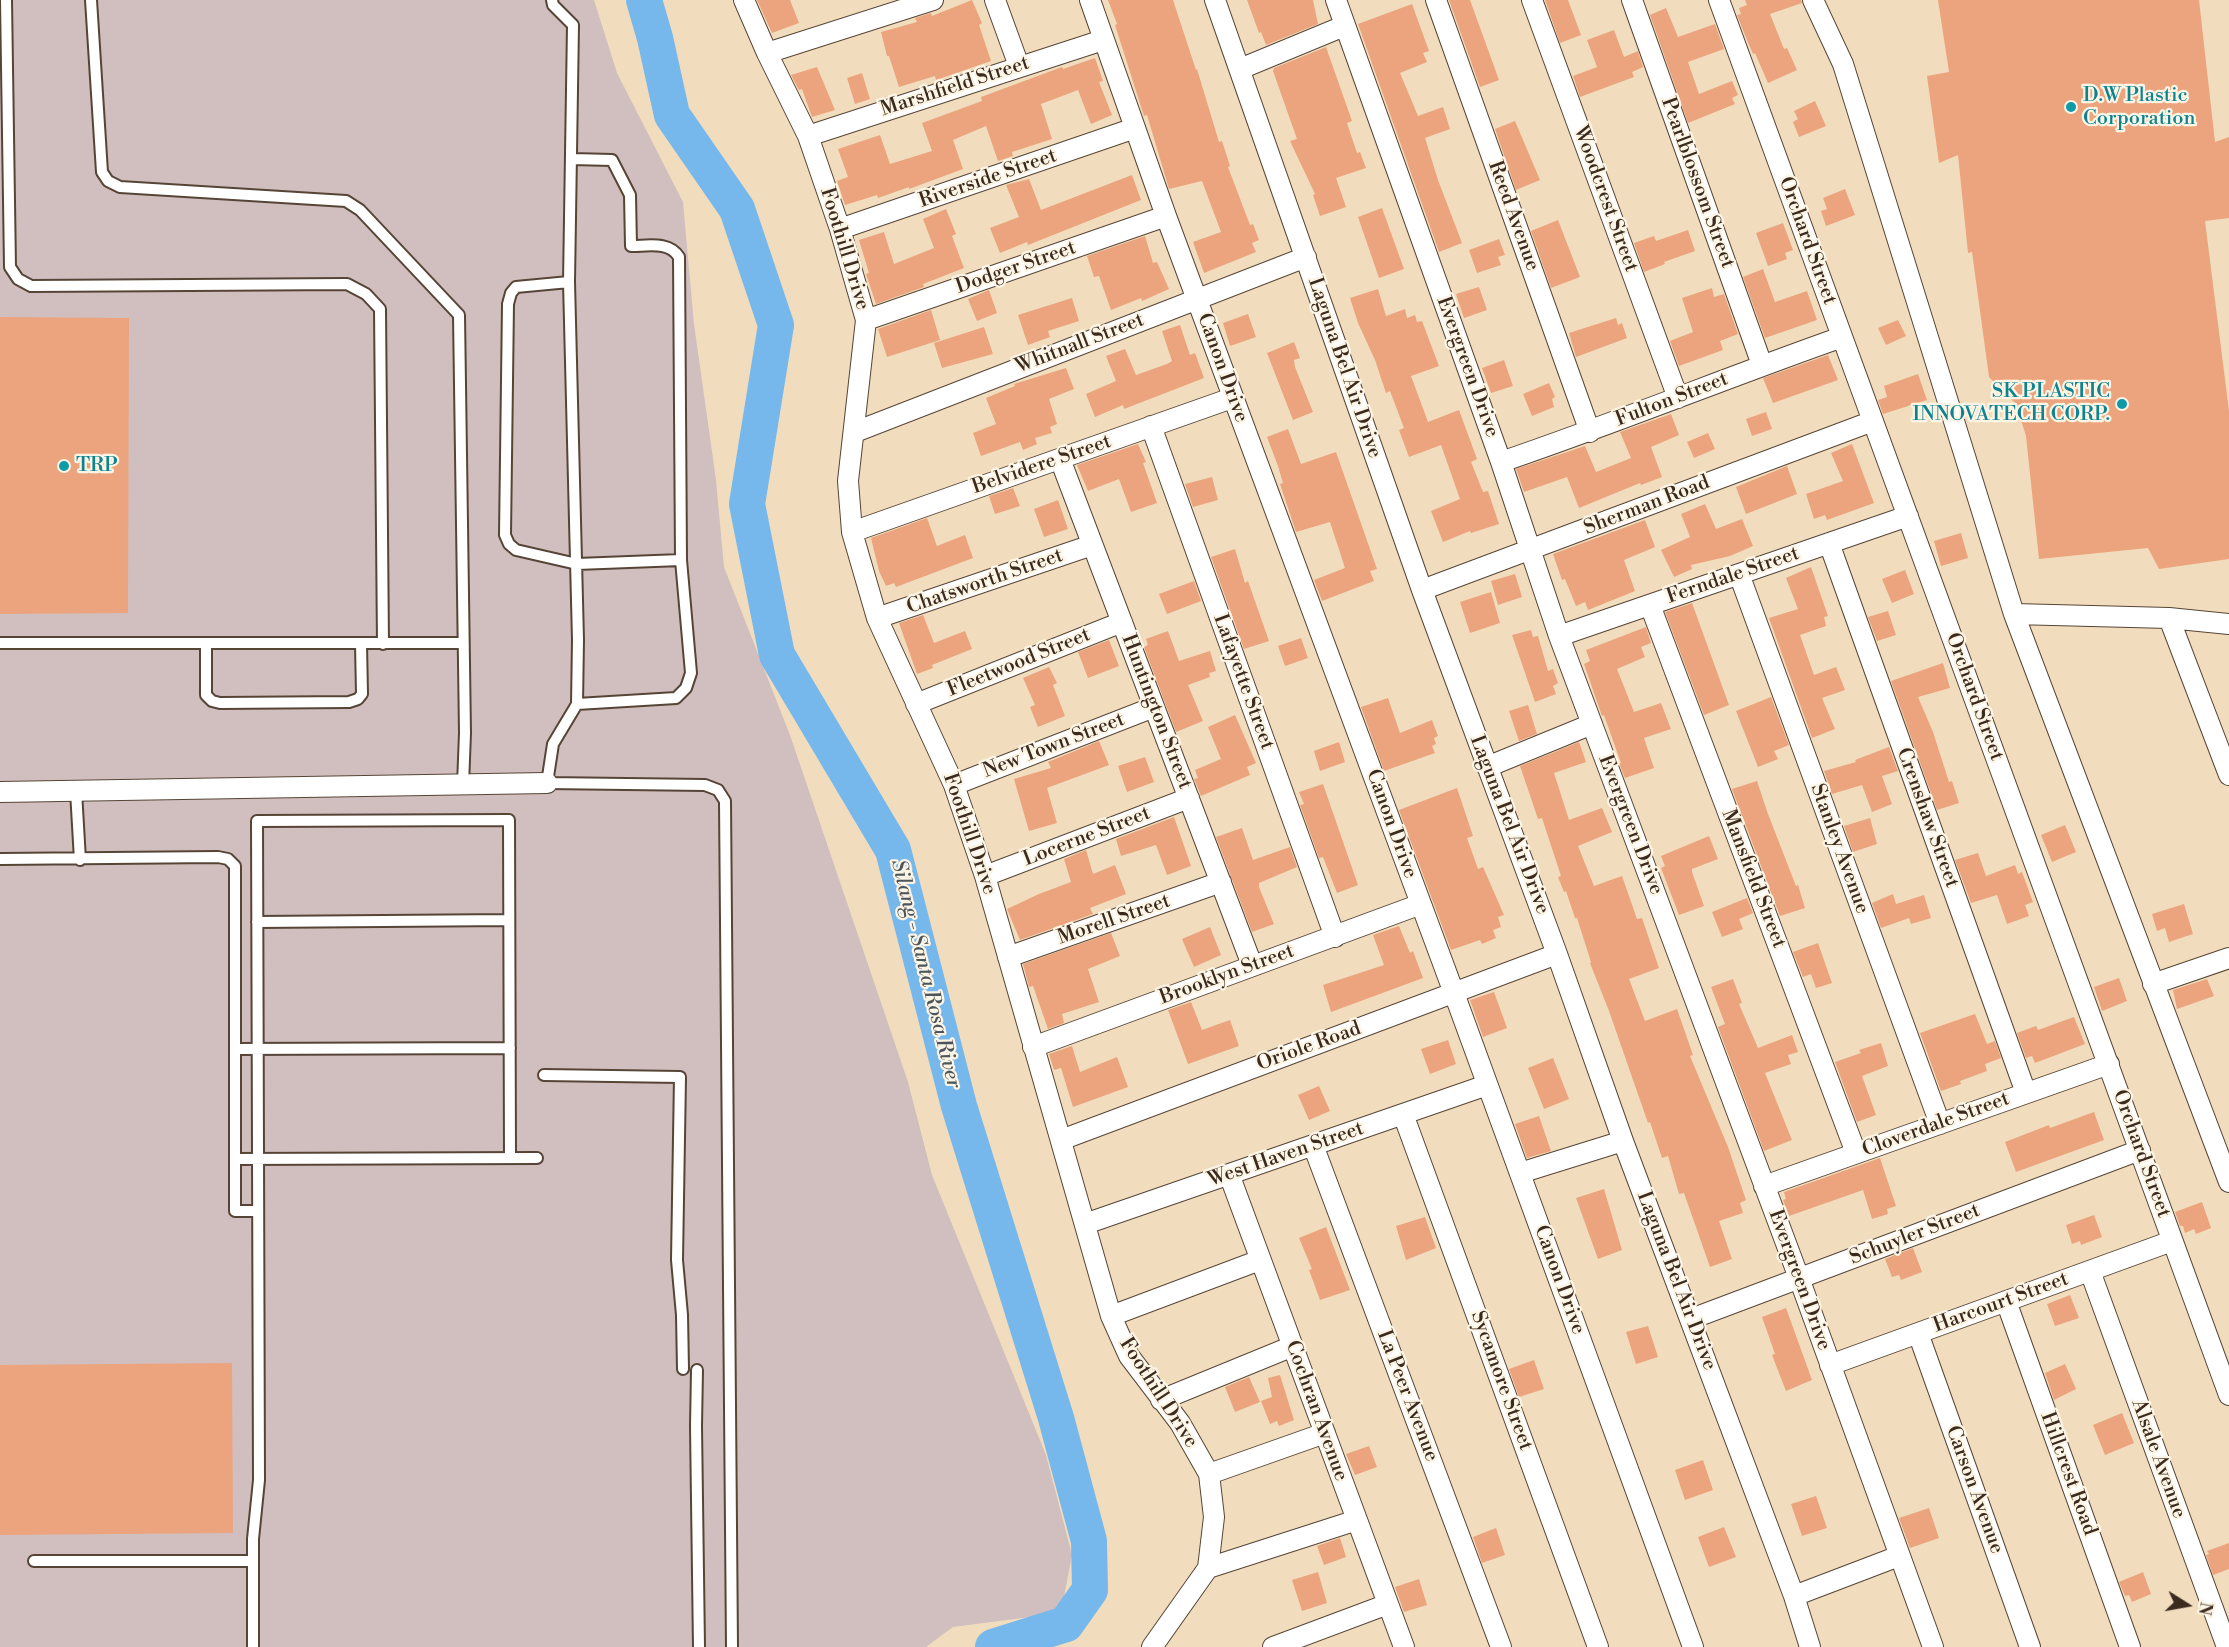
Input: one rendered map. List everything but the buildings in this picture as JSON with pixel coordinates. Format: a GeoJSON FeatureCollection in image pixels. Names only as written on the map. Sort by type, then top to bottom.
{"type":"FeatureCollection","features":[{"type":"Feature","properties":{"kind":"street","name":"Foothill Drive"},"geometry":{"type":"LineString","coordinates":[[744,0],[808,136],[840,229],[867,320],[848,481],[852,532],[877,618],[954,785],[985,876],[1111,1316],[1129,1356],[1180,1423],[1209,1474],[1214,1517],[1208,1568],[1155,1646]]}},
{"type":"Feature","properties":{"kind":"street"},"geometry":{"type":"LineString","coordinates":[[767,53],[933,0]]}},
{"type":"Feature","properties":{"kind":"street"},"geometry":{"type":"LineString","coordinates":[[994,0],[1019,66]]}},
{"type":"Feature","properties":{"kind":"street","name":"Canon Drive"},"geometry":{"type":"LineString","coordinates":[[1090,0],[1232,398],[1454,993],[1693,1647]]}},
{"type":"Feature","properties":{"kind":"street","name":"Laguna Bel Air Drive"},"geometry":{"type":"LineString","coordinates":[[1215,0],[1422,590],[1557,954],[1623,1141],[1794,1596],[1810,1647]]}},
{"type":"Feature","properties":{"kind":"street","name":"Evergreen Drive"},"geometry":{"type":"LineString","coordinates":[[1336,0],[1501,462],[1559,636],[1799,1278],[1933,1647]]}},
{"type":"Feature","properties":{"kind":"street","name":"Reed Avenue"},"geometry":{"type":"LineString","coordinates":[[1436,0],[1590,432]]}},
{"type":"Feature","properties":{"kind":"street","name":"Woodcrest Street"},"geometry":{"type":"LineString","coordinates":[[1532,0],[1678,398]]}},
{"type":"Feature","properties":{"kind":"street","name":"Pearlblossom Street"},"geometry":{"type":"LineString","coordinates":[[1632,0],[1762,365]]}},
{"type":"Feature","properties":{"kind":"street","name":"Orchard Street"},"geometry":{"type":"LineString","coordinates":[[1719,0],[2229,1395]]}},
{"type":"Feature","properties":{"kind":"street"},"geometry":{"type":"LineString","coordinates":[[1813,0],[1843,64],[2014,614],[2229,1182]]}},
{"type":"Feature","properties":{"kind":"street"},"geometry":{"type":"LineString","coordinates":[[1240,69],[1344,26]]}},
{"type":"Feature","properties":{"kind":"street","name":"Marshfield Street"},"geometry":{"type":"LineString","coordinates":[[808,136],[1103,40]]}},
{"type":"Feature","properties":{"kind":"street","name":"Riverside Street"},"geometry":{"type":"LineString","coordinates":[[840,229],[1136,128]]}},
{"type":"Feature","properties":{"kind":"street","name":"Dodger Street"},"geometry":{"type":"LineString","coordinates":[[867,320],[1166,216]]}},
{"type":"Feature","properties":{"kind":"street","name":"Whitnall Street"},"geometry":{"type":"LineString","coordinates":[[855,432],[1306,257]]}},
{"type":"Feature","properties":{"kind":"street","name":"Fulton Street"},"geometry":{"type":"LineString","coordinates":[[1501,462],[1590,432],[1762,365],[1842,337]]}},
{"type":"Feature","properties":{"kind":"street","name":"Belvidere Street"},"geometry":{"type":"LineString","coordinates":[[852,532],[1232,398]]}},
{"type":"Feature","properties":{"kind":"street","name":"Sherman Road"},"geometry":{"type":"LineString","coordinates":[[1422,590],[1873,421]]}},
{"type":"Feature","properties":{"kind":"street","name":"Lafayette Street"},"geometry":{"type":"LineString","coordinates":[[1151,426],[1335,937]]}},
{"type":"Feature","properties":{"kind":"street","name":"Huntington Street"},"geometry":{"type":"LineString","coordinates":[[1060,459],[1252,965]]}},
{"type":"Feature","properties":{"kind":"street","name":"Ferndale Street"},"geometry":{"type":"LineString","coordinates":[[1559,636],[1908,516]]}},
{"type":"Feature","properties":{"kind":"street","name":"Crenshaw Street"},"geometry":{"type":"LineString","coordinates":[[1829,543],[2026,1093]]}},
{"type":"Feature","properties":{"kind":"street","name":"Chatsworth Street"},"geometry":{"type":"LineString","coordinates":[[877,618],[1092,545]]}},
{"type":"Feature","properties":{"kind":"street","name":"Stanley Avenue"},"geometry":{"type":"LineString","coordinates":[[1739,574],[1940,1124]]}},
{"type":"Feature","properties":{"kind":"street","name":"Mansfield Street"},"geometry":{"type":"LineString","coordinates":[[1650,605],[1856,1154]]}},
{"type":"Feature","properties":{"kind":"street"},"geometry":{"type":"LineString","coordinates":[[2014,614],[2169,618],[2229,624]]}},
{"type":"Feature","properties":{"kind":"street"},"geometry":{"type":"LineString","coordinates":[[2169,618],[2229,775]]}},
{"type":"Feature","properties":{"kind":"street","name":"Fleetwood Street"},"geometry":{"type":"LineString","coordinates":[[916,704],[1122,622]]}},
{"type":"Feature","properties":{"kind":"street","name":"New Town Street"},"geometry":{"type":"LineString","coordinates":[[954,785],[1154,707]]}},
{"type":"Feature","properties":{"kind":"street"},"geometry":{"type":"LineString","coordinates":[[1487,767],[1592,724]]}},
{"type":"Feature","properties":{"kind":"street"},"geometry":{"type":"LineString","coordinates":[[0,792],[546,783]]}},
{"type":"Feature","properties":{"kind":"street","name":"Locerne Street"},"geometry":{"type":"LineString","coordinates":[[985,876],[1189,798]]}},
{"type":"Feature","properties":{"kind":"street","name":"Morell Street"},"geometry":{"type":"LineString","coordinates":[[1008,957],[1221,882]]}},
{"type":"Feature","properties":{"kind":"street","name":"Brooklyn Street"},"geometry":{"type":"LineString","coordinates":[[1033,1047],[1421,904]]}},
{"type":"Feature","properties":{"kind":"street","name":"Oriole Road"},"geometry":{"type":"LineString","coordinates":[[1061,1140],[1557,954]]}},
{"type":"Feature","properties":{"kind":"street"},"geometry":{"type":"LineString","coordinates":[[2153,984],[2229,958]]}},
{"type":"Feature","properties":{"kind":"street","name":"Cloverdale Street"},"geometry":{"type":"LineString","coordinates":[[1764,1186],[2109,1064]]}},
{"type":"Feature","properties":{"kind":"street","name":"West Haven Street"},"geometry":{"type":"LineString","coordinates":[[1085,1224],[1487,1085]]}},
{"type":"Feature","properties":{"kind":"street","name":"Sycamore Street"},"geometry":{"type":"LineString","coordinates":[[1403,1114],[1598,1647]]}},
{"type":"Feature","properties":{"kind":"street"},"geometry":{"type":"LineString","coordinates":[[1520,1173],[1623,1141]]}},
{"type":"Feature","properties":{"kind":"street","name":"La Peer Avenue"},"geometry":{"type":"LineString","coordinates":[[1313,1145],[1501,1647]]}},
{"type":"Feature","properties":{"kind":"street","name":"Schuyler Street"},"geometry":{"type":"LineString","coordinates":[[1691,1319],[2140,1150]]}},
{"type":"Feature","properties":{"kind":"street","name":"Cochran Avenue"},"geometry":{"type":"LineString","coordinates":[[1229,1174],[1404,1647]]}},
{"type":"Feature","properties":{"kind":"street","name":"Harcourt Street"},"geometry":{"type":"LineString","coordinates":[[1830,1365],[2172,1241]]}},
{"type":"Feature","properties":{"kind":"street"},"geometry":{"type":"LineString","coordinates":[[1111,1316],[1260,1260]]}},
{"type":"Feature","properties":{"kind":"street","name":"Alsale Avenue"},"geometry":{"type":"LineString","coordinates":[[2090,1270],[2227,1647]]}},
{"type":"Feature","properties":{"kind":"street","name":"Hillcrest Road"},"geometry":{"type":"LineString","coordinates":[[2006,1301],[2130,1647]]}},
{"type":"Feature","properties":{"kind":"street","name":"Carson Avenue"},"geometry":{"type":"LineString","coordinates":[[1918,1333],[2030,1647]]}},
{"type":"Feature","properties":{"kind":"street"},"geometry":{"type":"LineString","coordinates":[[1161,1400],[1293,1346]]}},
{"type":"Feature","properties":{"kind":"street"},"geometry":{"type":"LineString","coordinates":[[1209,1474],[1325,1433]]}},
{"type":"Feature","properties":{"kind":"street"},"geometry":{"type":"LineString","coordinates":[[1208,1568],[1357,1520]]}},
{"type":"Feature","properties":{"kind":"street"},"geometry":{"type":"LineString","coordinates":[[1794,1596],[1899,1556]]}},
{"type":"Feature","properties":{"kind":"street"},"geometry":{"type":"LineString","coordinates":[[1274,1647],[1388,1604]]}},
{"type":"Feature","properties":{"kind":"lane"},"geometry":{"type":"LineString","coordinates":[[6,0],[10,267],[18,279],[31,286],[347,284],[366,294],[380,309],[383,644]]}},
{"type":"Feature","properties":{"kind":"lane"},"geometry":{"type":"LineString","coordinates":[[91,0],[102,172],[108,181],[120,187],[345,201],[360,210],[459,315],[465,733],[463,785]]}},
{"type":"Feature","properties":{"kind":"lane"},"geometry":{"type":"LineString","coordinates":[[552,0],[553,5],[573,25],[569,282],[577,564],[577,704],[553,744],[546,783],[705,785],[718,790],[725,801],[732,1647]]}},
{"type":"Feature","properties":{"kind":"lane"},"geometry":{"type":"LineString","coordinates":[[572,159],[612,160],[630,195],[631,246],[667,246],[674,249],[679,257],[681,560],[691,673],[686,688],[676,698],[577,704]]}},
{"type":"Feature","properties":{"kind":"lane"},"geometry":{"type":"LineString","coordinates":[[569,282],[516,287],[511,292],[508,304],[505,535],[509,544],[516,550],[577,564],[681,560]]}},
{"type":"Feature","properties":{"kind":"lane"},"geometry":{"type":"LineString","coordinates":[[0,644],[463,643]]}},
{"type":"Feature","properties":{"kind":"lane"},"geometry":{"type":"LineString","coordinates":[[206,644],[206,695],[212,701],[220,703],[350,702],[358,699],[362,694],[361,644]]}},
{"type":"Feature","properties":{"kind":"lane"},"geometry":{"type":"LineString","coordinates":[[76,791],[80,860]]}},
{"type":"Feature","properties":{"kind":"lane"},"geometry":{"type":"LineString","coordinates":[[253,1647],[254,1560],[259,1480],[257,821],[509,820],[510,1158]]}},
{"type":"Feature","properties":{"kind":"lane"},"geometry":{"type":"LineString","coordinates":[[0,859],[218,857],[228,859],[235,866],[235,1211],[258,1212]]}},
{"type":"Feature","properties":{"kind":"lane"},"geometry":{"type":"LineString","coordinates":[[257,922],[509,920]]}},
{"type":"Feature","properties":{"kind":"lane"},"geometry":{"type":"LineString","coordinates":[[235,951],[257,952]]}},
{"type":"Feature","properties":{"kind":"lane"},"geometry":{"type":"LineString","coordinates":[[235,1049],[510,1048]]}},
{"type":"Feature","properties":{"kind":"lane"},"geometry":{"type":"LineString","coordinates":[[544,1075],[680,1077],[677,1260],[682,1315],[683,1369]]}},
{"type":"Feature","properties":{"kind":"lane"},"geometry":{"type":"LineString","coordinates":[[235,1159],[537,1158]]}},
{"type":"Feature","properties":{"kind":"lane"},"geometry":{"type":"LineString","coordinates":[[698,1370],[696,1426],[699,1647]]}},
{"type":"Feature","properties":{"kind":"lane"},"geometry":{"type":"LineString","coordinates":[[34,1561],[254,1560]]}},
{"type":"Feature","properties":{"kind":"shaded area"},"geometry":{"type":"Polygon","coordinates":[[[0,0],[594,0],[617,73],[683,202],[694,324],[716,480],[724,567],[790,735],[908,1082],[932,1175],[1046,1455],[1072,1555],[1061,1613],[953,1627],[926,1647],[0,1647],[0,0]]]}},
{"type":"Feature","properties":{"kind":"waterway","name":"Silang - Santa Rosa River"},"geometry":{"type":"LineString","coordinates":[[644,0],[672,115],[737,209],[776,325],[747,504],[777,655],[893,850],[959,1106],[1056,1418],[1089,1541],[1090,1590],[1066,1624],[993,1647]]}},
{"type":"Feature","properties":{"kind":"place","name":"D.W Plastic Corporation"},"geometry":{"type":"Point","coordinates":[2071,107]}},
{"type":"Feature","properties":{"kind":"place","name":"SK PLASTIC INNOVATECH CORP."},"geometry":{"type":"Point","coordinates":[2122,404]}},
{"type":"Feature","properties":{"kind":"place","name":"TRP"},"geometry":{"type":"Point","coordinates":[64,466]}}]}
